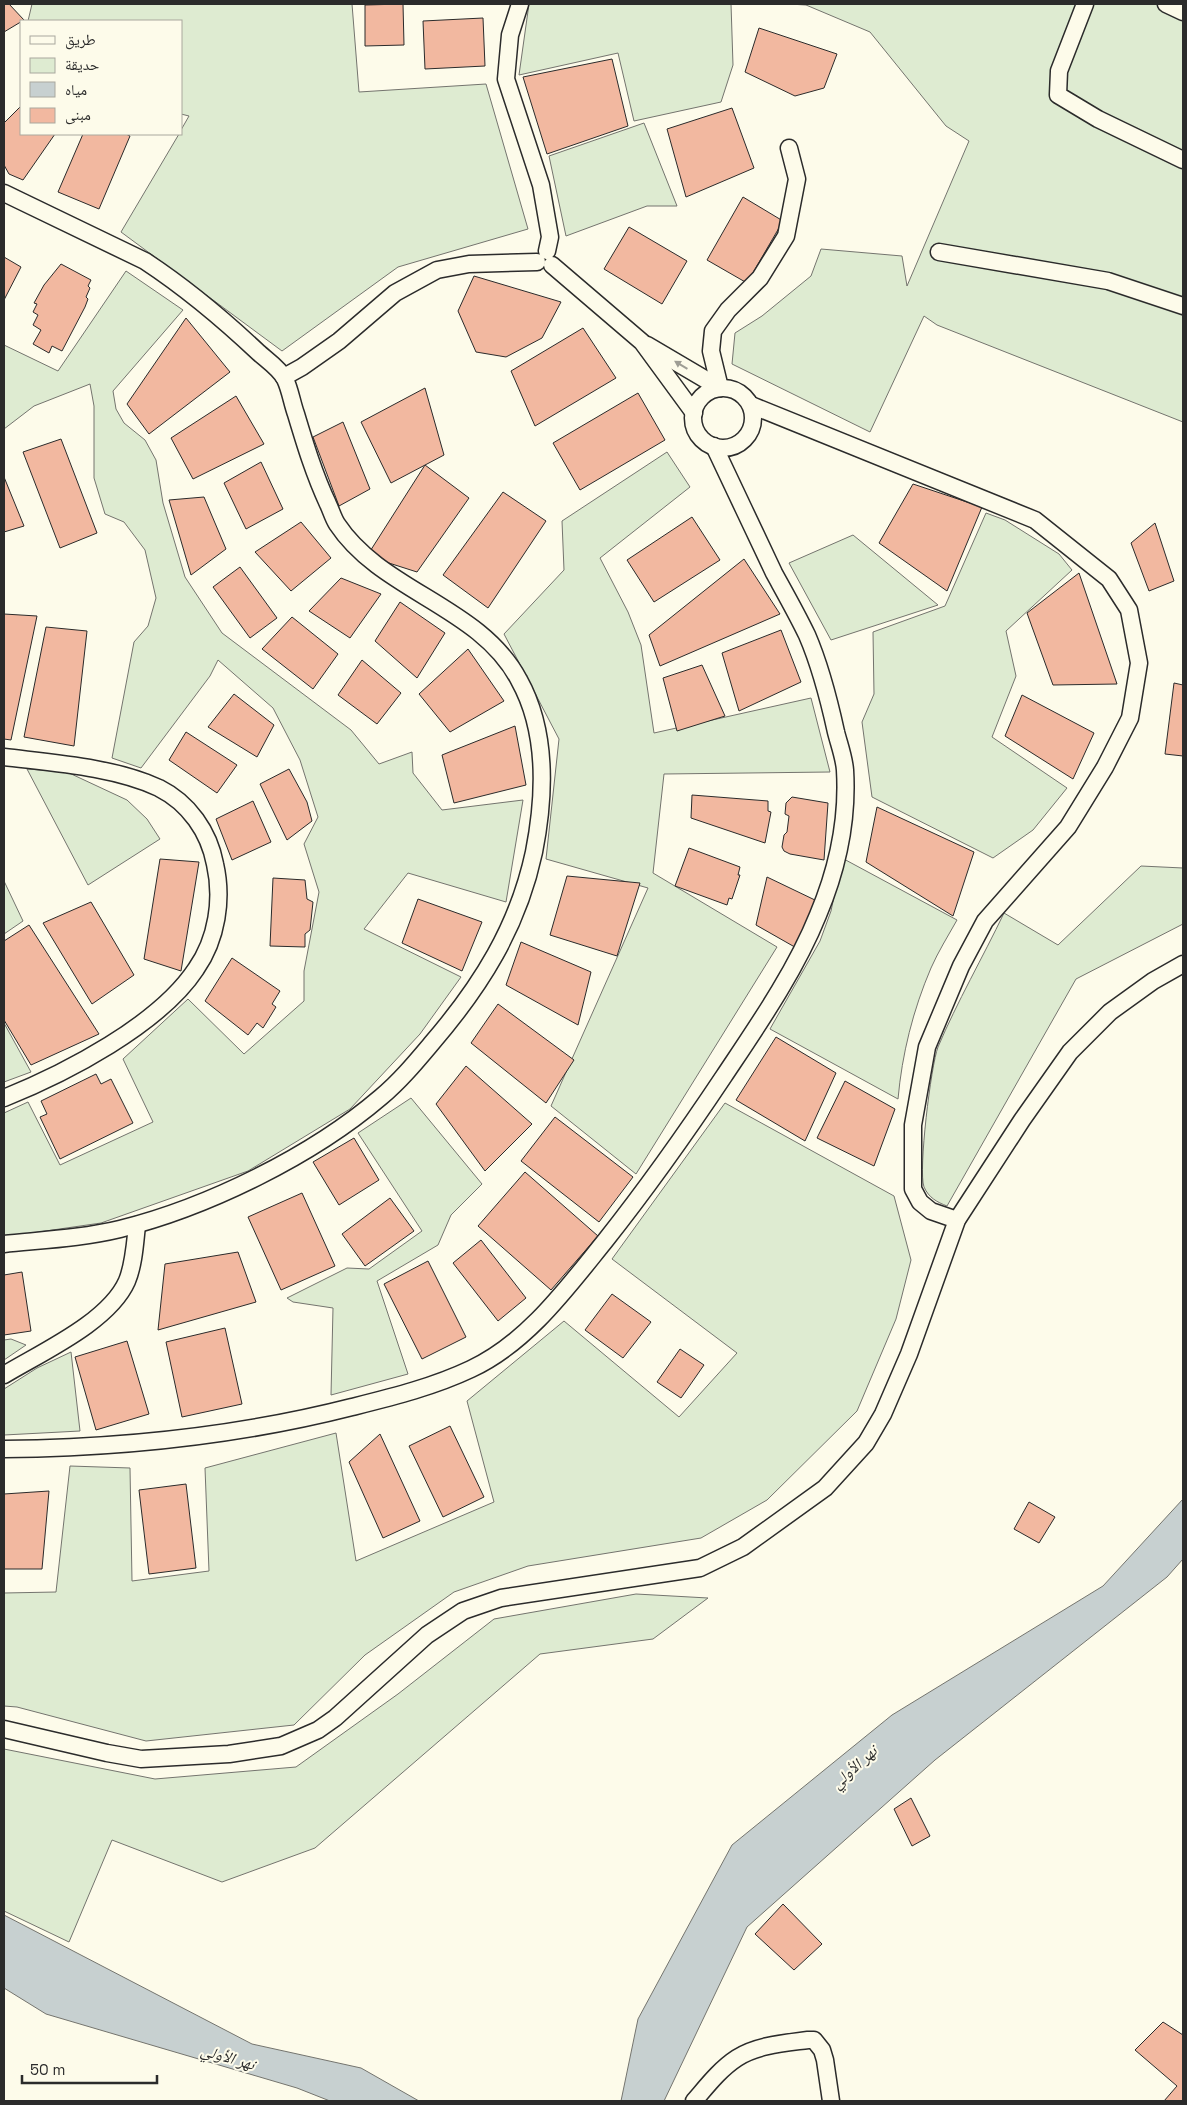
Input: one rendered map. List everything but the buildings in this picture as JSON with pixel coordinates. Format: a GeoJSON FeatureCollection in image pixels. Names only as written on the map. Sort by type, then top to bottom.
{"type":"FeatureCollection","features":[{"type":"Feature","properties":{"kind":"street"},"geometry":{"type":"LineString","coordinates":[[520,4],[510,35],[506,79],[541,185],[550,238],[545,259]]}},
{"type":"Feature","properties":{"kind":"street"},"geometry":{"type":"LineString","coordinates":[[1085,4],[1059,71],[1058,95],[1098,120],[1183,160]]}},
{"type":"Feature","properties":{"kind":"street"},"geometry":{"type":"LineString","coordinates":[[1166,4],[1183,12]]}},
{"type":"Feature","properties":{"kind":"street"},"geometry":{"type":"LineString","coordinates":[[720,388],[710,351],[713,331],[728,310],[760,278],[786,236],[797,179],[789,148]]}},
{"type":"Feature","properties":{"kind":"street"},"geometry":{"type":"LineString","coordinates":[[4,193],[144,261],[166,275],[239,334],[284,377],[315,476],[336,523],[362,553],[405,584],[482,634],[503,655],[520,680],[532,710],[540,748],[543,790],[539,825],[522,894],[510,930],[496,957],[448,1024],[401,1079],[355,1118],[284,1162],[234,1189],[137,1225],[115,1230],[4,1244]]}},
{"type":"Feature","properties":{"kind":"street"},"geometry":{"type":"LineString","coordinates":[[939,252],[1108,281],[1183,306]]}},
{"type":"Feature","properties":{"kind":"street"},"geometry":{"type":"LineString","coordinates":[[284,377],[340,341],[395,293],[437,270],[469,264],[545,259],[642,342],[720,388]]}},
{"type":"Feature","properties":{"kind":"street"},"geometry":{"type":"LineString","coordinates":[[642,342],[694,414]]}},
{"type":"Feature","properties":{"kind":"street"},"geometry":{"type":"LineString","coordinates":[[751,405],[752,424],[749,433],[742,440],[729,447],[714,446],[705,441],[698,433],[694,424],[697,404],[703,396],[720,388],[730,388],[738,392],[751,405],[1036,520],[1109,579],[1129,610],[1139,663],[1130,718],[1105,767],[1068,827],[985,921],[958,973],[927,1047],[913,1126],[913,1189],[920,1202],[931,1211],[957,1220]]}},
{"type":"Feature","properties":{"kind":"street"},"geometry":{"type":"LineString","coordinates":[[4,1449],[121,1445],[183,1439],[264,1426],[370,1403],[408,1392],[473,1368],[498,1353],[521,1335],[563,1294],[642,1193],[694,1121],[748,1040],[805,946],[830,880],[842,831],[845,769],[830,705],[808,638],[714,446]]}},
{"type":"Feature","properties":{"kind":"street"},"geometry":{"type":"LineString","coordinates":[[4,757],[87,768],[120,775],[160,789],[175,798],[191,812],[203,829],[213,852],[218,876],[219,898],[209,946],[185,985],[164,1005],[110,1044],[41,1082],[4,1098]]}},
{"type":"Feature","properties":{"kind":"street"},"geometry":{"type":"LineString","coordinates":[[4,1729],[141,1759],[229,1754],[281,1746],[318,1730],[335,1718],[427,1635],[463,1611],[501,1598],[700,1568],[743,1547],[825,1488],[866,1442],[897,1385],[930,1299],[957,1220],[1022,1120],[1070,1052],[1110,1012],[1153,981],[1183,964]]}},
{"type":"Feature","properties":{"kind":"street"},"geometry":{"type":"LineString","coordinates":[[4,1375],[90,1323],[118,1297],[127,1280],[132,1264],[137,1225]]}},
{"type":"Feature","properties":{"kind":"street"},"geometry":{"type":"LineString","coordinates":[[694,2101],[718,2075],[740,2056],[760,2049],[808,2040],[814,2040],[822,2050],[832,2101]]}},
{"type":"Feature","properties":{"kind":"green space"},"geometry":{"type":"Polygon","coordinates":[[[32,4],[352,4],[359,92],[486,84],[528,229],[398,267],[282,351],[121,232],[178,135],[182,135],[182,128],[189,116],[182,114],[182,20],[28,20],[32,4]]]}},
{"type":"Feature","properties":{"kind":"green space"},"geometry":{"type":"Polygon","coordinates":[[[529,4],[731,4],[733,65],[721,102],[634,121],[618,53],[519,75],[529,4]]]}},
{"type":"Feature","properties":{"kind":"green space"},"geometry":{"type":"Polygon","coordinates":[[[789,4],[1183,4],[1183,422],[937,325],[924,316],[870,432],[732,364],[735,333],[762,316],[811,276],[821,249],[902,256],[907,286],[969,141],[946,126],[870,32],[806,5],[789,4]]]}},
{"type":"Feature","properties":{"kind":"green space"},"geometry":{"type":"Polygon","coordinates":[[[644,123],[677,206],[647,206],[566,236],[549,156],[644,123]]]}},
{"type":"Feature","properties":{"kind":"green space"},"geometry":{"type":"Polygon","coordinates":[[[126,271],[183,310],[113,391],[116,409],[124,423],[145,440],[156,460],[163,503],[185,577],[222,633],[351,730],[379,764],[412,752],[413,773],[442,810],[523,800],[506,902],[408,873],[364,929],[461,977],[420,1034],[350,1109],[248,1171],[101,1223],[4,1237],[4,1113],[28,1102],[60,1165],[153,1122],[123,1059],[188,999],[244,1054],[304,1001],[304,971],[319,892],[304,844],[318,817],[300,760],[273,708],[218,660],[210,676],[141,768],[112,758],[134,642],[148,626],[156,598],[145,550],[124,522],[105,514],[94,478],[94,406],[90,384],[34,406],[4,429],[4,345],[58,371],[126,271]]]}},
{"type":"Feature","properties":{"kind":"green space"},"geometry":{"type":"Polygon","coordinates":[[[667,452],[690,487],[600,558],[628,612],[641,645],[654,733],[811,698],[830,772],[664,774],[653,873],[777,947],[636,1174],[551,1106],[648,888],[546,859],[559,739],[504,634],[564,570],[562,521],[667,452]]]}},
{"type":"Feature","properties":{"kind":"green space"},"geometry":{"type":"Polygon","coordinates":[[[986,513],[1005,520],[1059,554],[1072,570],[1006,631],[1016,676],[992,737],[1067,788],[1033,830],[993,858],[872,797],[862,722],[874,694],[873,632],[945,606],[986,513]]]}},
{"type":"Feature","properties":{"kind":"green space"},"geometry":{"type":"Polygon","coordinates":[[[853,535],[938,605],[831,640],[789,563],[853,535]]]}},
{"type":"Feature","properties":{"kind":"green space"},"geometry":{"type":"Polygon","coordinates":[[[27,769],[67,772],[127,800],[147,819],[160,839],[88,885],[27,769]]]}},
{"type":"Feature","properties":{"kind":"green space"},"geometry":{"type":"Polygon","coordinates":[[[842,858],[957,920],[934,962],[919,1000],[905,1049],[898,1099],[770,1029],[820,941],[831,911],[842,858]]]}},
{"type":"Feature","properties":{"kind":"green space"},"geometry":{"type":"Polygon","coordinates":[[[1141,866],[1183,868],[1183,924],[1076,979],[947,1206],[937,1201],[926,1191],[923,1177],[926,1118],[935,1058],[953,1013],[1004,913],[1058,945],[1141,866]]]}},
{"type":"Feature","properties":{"kind":"green space"},"geometry":{"type":"Polygon","coordinates":[[[4,881],[23,921],[4,934],[4,881]]]}},
{"type":"Feature","properties":{"kind":"green space"},"geometry":{"type":"Polygon","coordinates":[[[4,1023],[31,1072],[4,1082],[4,1023]]]}},
{"type":"Feature","properties":{"kind":"green space"},"geometry":{"type":"Polygon","coordinates":[[[411,1098],[482,1184],[451,1215],[438,1245],[377,1281],[408,1374],[331,1395],[333,1308],[293,1302],[287,1298],[347,1268],[369,1269],[422,1231],[358,1133],[411,1098]]]}},
{"type":"Feature","properties":{"kind":"green space"},"geometry":{"type":"Polygon","coordinates":[[[725,1103],[894,1196],[911,1260],[896,1319],[857,1411],[767,1500],[701,1538],[528,1566],[454,1592],[365,1655],[294,1725],[146,1741],[17,1707],[4,1706],[4,1593],[56,1592],[70,1466],[130,1468],[132,1581],[209,1571],[205,1468],[336,1433],[356,1561],[494,1502],[467,1401],[564,1321],[679,1417],[737,1353],[612,1259],[725,1103]]]}},
{"type":"Feature","properties":{"kind":"green space"},"geometry":{"type":"Polygon","coordinates":[[[11,1339],[26,1345],[4,1360],[4,1340],[11,1339]]]}},
{"type":"Feature","properties":{"kind":"green space"},"geometry":{"type":"Polygon","coordinates":[[[71,1352],[80,1431],[4,1435],[4,1389],[37,1368],[71,1352]]]}},
{"type":"Feature","properties":{"kind":"green space"},"geometry":{"type":"Polygon","coordinates":[[[636,1594],[708,1598],[653,1639],[540,1654],[315,1848],[222,1882],[112,1840],[69,1942],[4,1911],[4,1749],[155,1779],[296,1767],[398,1694],[494,1619],[636,1594]]]}},
{"type":"Feature","properties":{"kind":"water","name":"نهر الأولي"},"geometry":{"type":"Polygon","coordinates":[[[1183,1499],[1183,1559],[1167,1577],[935,1760],[747,1927],[664,2101],[621,2101],[638,2019],[732,1845],[892,1715],[1103,1586],[1183,1499]]]}},
{"type":"Feature","properties":{"kind":"water","name":"نهر الأولي"},"geometry":{"type":"Polygon","coordinates":[[[4,1915],[252,2044],[361,2068],[419,2101],[330,2101],[297,2088],[46,2014],[4,1988],[4,1915]]]}}]}
